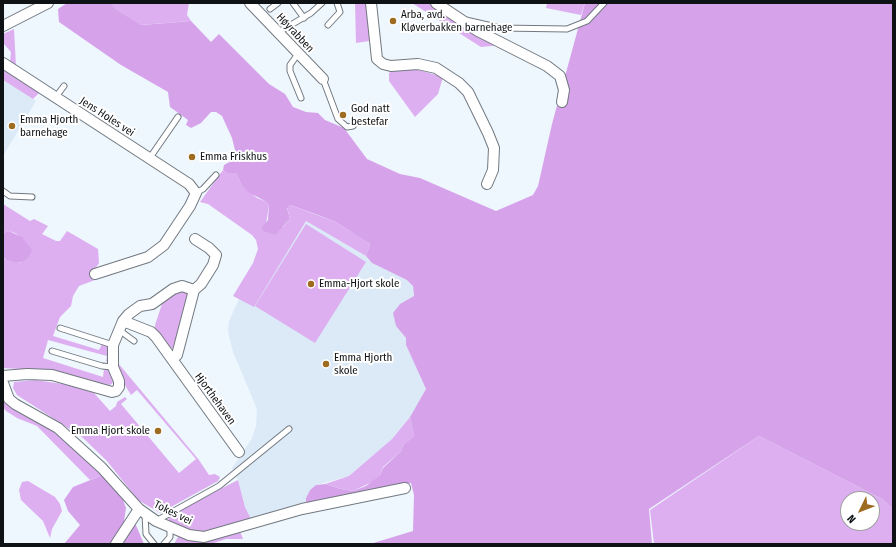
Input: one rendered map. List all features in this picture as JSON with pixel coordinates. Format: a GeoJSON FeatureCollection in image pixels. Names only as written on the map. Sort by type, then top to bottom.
{"type":"FeatureCollection","features":[{"type":"Feature","properties":{"kind":"street"},"geometry":{"type":"LineString","coordinates":[[3,26],[48,3]]}},
{"type":"Feature","properties":{"kind":"street","name":"Høyrabben"},"geometry":{"type":"LineString","coordinates":[[250,3],[323,80]]}},
{"type":"Feature","properties":{"kind":"street"},"geometry":{"type":"LineString","coordinates":[[370,3],[377,59],[383,64],[391,66],[418,64],[436,68],[459,83],[468,92],[494,148],[494,170],[487,184]]}},
{"type":"Feature","properties":{"kind":"street"},"geometry":{"type":"LineString","coordinates":[[441,4],[478,31],[547,66],[560,76],[564,90],[562,102]]}},
{"type":"Feature","properties":{"kind":"street","name":"Jens Holes vei"},"geometry":{"type":"LineString","coordinates":[[3,63],[189,184],[196,193]]}},
{"type":"Feature","properties":{"kind":"street"},"geometry":{"type":"LineString","coordinates":[[96,274],[148,257],[164,245],[190,206],[196,193]]}},
{"type":"Feature","properties":{"kind":"street"},"geometry":{"type":"LineString","coordinates":[[172,359],[177,355],[194,290],[201,284],[213,266],[216,255],[209,248],[195,239]]}},
{"type":"Feature","properties":{"kind":"street"},"geometry":{"type":"LineString","coordinates":[[3,376],[27,374],[52,375],[112,392],[116,391],[119,387],[119,381],[113,367],[112,345],[121,325],[129,314],[140,306],[152,304],[174,289],[182,286],[194,290]]}},
{"type":"Feature","properties":{"kind":"street","name":"Hjorthehaven"},"geometry":{"type":"LineString","coordinates":[[121,325],[151,332],[239,452]]}},
{"type":"Feature","properties":{"kind":"street","name":"Tokes vei"},"geometry":{"type":"LineString","coordinates":[[3,383],[9,399],[15,404],[58,428],[102,468],[142,511],[156,520],[189,535],[204,537],[302,509],[405,488]]}},
{"type":"Feature","properties":{"kind":"street"},"geometry":{"type":"LineString","coordinates":[[116,544],[142,511]]}},
{"type":"Feature","properties":{"kind":"lane"},"geometry":{"type":"LineString","coordinates":[[270,9],[278,3]]}},
{"type":"Feature","properties":{"kind":"lane"},"geometry":{"type":"LineString","coordinates":[[293,3],[304,18]]}},
{"type":"Feature","properties":{"kind":"lane"},"geometry":{"type":"LineString","coordinates":[[279,32],[304,18],[322,3]]}},
{"type":"Feature","properties":{"kind":"lane"},"geometry":{"type":"LineString","coordinates":[[328,25],[340,12],[337,3]]}},
{"type":"Feature","properties":{"kind":"lane"},"geometry":{"type":"LineString","coordinates":[[459,18],[501,28],[567,29],[587,21],[604,3]]}},
{"type":"Feature","properties":{"kind":"lane"},"geometry":{"type":"LineString","coordinates":[[298,54],[290,65],[290,71],[302,98]]}},
{"type":"Feature","properties":{"kind":"lane"},"geometry":{"type":"LineString","coordinates":[[323,80],[338,119],[347,127],[353,126]]}},
{"type":"Feature","properties":{"kind":"lane"},"geometry":{"type":"LineString","coordinates":[[55,98],[64,86]]}},
{"type":"Feature","properties":{"kind":"lane"},"geometry":{"type":"LineString","coordinates":[[150,159],[178,117]]}},
{"type":"Feature","properties":{"kind":"lane"},"geometry":{"type":"LineString","coordinates":[[196,193],[203,189],[216,175]]}},
{"type":"Feature","properties":{"kind":"lane"},"geometry":{"type":"LineString","coordinates":[[3,192],[10,196],[32,197]]}},
{"type":"Feature","properties":{"kind":"lane"},"geometry":{"type":"LineString","coordinates":[[121,325],[134,341]]}},
{"type":"Feature","properties":{"kind":"lane"},"geometry":{"type":"LineString","coordinates":[[60,328],[112,345]]}},
{"type":"Feature","properties":{"kind":"lane"},"geometry":{"type":"LineString","coordinates":[[52,351],[102,366],[113,367]]}},
{"type":"Feature","properties":{"kind":"lane"},"geometry":{"type":"LineString","coordinates":[[156,520],[219,486],[289,428]]}},
{"type":"Feature","properties":{"kind":"lane"},"geometry":{"type":"LineString","coordinates":[[142,511],[146,534],[154,544]]}},
{"type":"Feature","properties":{"kind":"lane"},"geometry":{"type":"LineString","coordinates":[[164,544],[170,537],[170,527]]}},
{"type":"Feature","properties":{"kind":"shaded area"},"geometry":{"type":"Polygon","coordinates":[[[67,3],[111,3],[115,9],[141,25],[191,21],[211,42],[219,34],[269,84],[285,94],[293,107],[306,112],[318,113],[325,120],[344,128],[367,159],[400,174],[420,178],[496,211],[533,195],[538,186],[552,124],[585,3],[893,3],[893,509],[880,498],[880,491],[866,491],[759,436],[649,509],[652,544],[370,544],[413,531],[414,495],[411,483],[306,505],[306,498],[310,490],[316,485],[325,484],[353,491],[366,486],[380,475],[383,468],[401,451],[404,444],[414,436],[410,417],[426,389],[406,345],[406,338],[396,326],[393,313],[400,304],[414,296],[413,286],[407,280],[372,263],[366,256],[370,244],[336,222],[318,215],[290,205],[287,208],[290,219],[275,235],[263,231],[262,227],[268,220],[269,205],[265,201],[248,192],[241,184],[236,173],[227,173],[223,170],[224,165],[237,158],[232,138],[222,116],[216,112],[211,112],[201,123],[191,128],[186,125],[188,120],[170,107],[168,92],[121,65],[59,22],[58,9],[67,3]]]}},
{"type":"Feature","properties":{"kind":"shaded area"},"geometry":{"type":"Polygon","coordinates":[[[111,3],[189,3],[187,15],[191,21],[140,25],[114,9],[111,3]]]}},
{"type":"Feature","properties":{"kind":"shaded area"},"geometry":{"type":"Polygon","coordinates":[[[355,3],[374,3],[369,41],[356,43],[355,3]]]}},
{"type":"Feature","properties":{"kind":"shaded area"},"geometry":{"type":"Polygon","coordinates":[[[412,3],[435,3],[501,45],[481,47],[412,3]]]}},
{"type":"Feature","properties":{"kind":"shaded area"},"geometry":{"type":"Polygon","coordinates":[[[547,3],[585,3],[581,15],[546,8],[547,3]]]}},
{"type":"Feature","properties":{"kind":"shaded area"},"geometry":{"type":"Polygon","coordinates":[[[14,29],[16,67],[10,63],[11,52],[3,43],[3,34],[14,29]]]}},
{"type":"Feature","properties":{"kind":"shaded area"},"geometry":{"type":"Polygon","coordinates":[[[396,68],[416,69],[443,77],[438,94],[415,117],[389,81],[389,73],[396,68]]]}},
{"type":"Feature","properties":{"kind":"shaded area"},"geometry":{"type":"Polygon","coordinates":[[[3,69],[39,93],[33,99],[3,80],[3,69]]]}},
{"type":"Feature","properties":{"kind":"shaded area","name":"Emma Hjorth barnehage"},"geometry":{"type":"Polygon","coordinates":[[[3,80],[36,101],[3,156],[3,80]]]}},
{"type":"Feature","properties":{"kind":"shaded area"},"geometry":{"type":"Polygon","coordinates":[[[223,170],[227,173],[236,173],[241,184],[257,198],[265,201],[269,205],[266,224],[283,227],[290,219],[287,207],[290,205],[336,222],[370,244],[366,256],[306,221],[254,307],[233,296],[253,263],[258,249],[256,240],[252,235],[208,204],[200,202],[223,170]]]}},
{"type":"Feature","properties":{"kind":"shaded area"},"geometry":{"type":"Polygon","coordinates":[[[3,204],[30,221],[34,219],[48,226],[42,234],[56,241],[60,241],[67,231],[98,249],[99,263],[93,272],[95,280],[79,286],[73,296],[71,306],[60,317],[53,336],[99,350],[102,344],[107,346],[110,351],[109,360],[106,362],[107,356],[48,340],[43,358],[103,377],[104,369],[109,369],[114,380],[112,384],[109,385],[98,383],[53,371],[3,368],[3,257],[6,260],[17,263],[22,262],[31,250],[22,238],[15,233],[9,231],[3,233],[3,204]]]}},
{"type":"Feature","properties":{"kind":"shaded area","name":"Emma Hjorth skole"},"geometry":{"type":"Polygon","coordinates":[[[306,221],[366,256],[372,263],[408,280],[413,286],[414,296],[409,299],[396,326],[406,338],[406,345],[426,389],[410,417],[392,439],[349,476],[316,485],[310,490],[306,498],[306,505],[251,519],[245,507],[238,480],[232,468],[251,440],[256,426],[257,409],[233,352],[228,332],[229,321],[239,299],[254,306],[306,221]]]}},
{"type":"Feature","properties":{"kind":"shaded area","name":"Emma-Hjort skole"},"geometry":{"type":"Polygon","coordinates":[[[306,224],[366,262],[315,343],[255,306],[306,224]]]}},
{"type":"Feature","properties":{"kind":"shaded area"},"geometry":{"type":"Polygon","coordinates":[[[9,231],[22,237],[32,250],[28,258],[22,262],[16,263],[6,260],[3,256],[3,233],[9,231]]]}},
{"type":"Feature","properties":{"kind":"shaded area"},"geometry":{"type":"Polygon","coordinates":[[[178,290],[186,290],[191,294],[175,347],[168,349],[155,333],[155,325],[164,298],[178,290]]]}},
{"type":"Feature","properties":{"kind":"shaded area"},"geometry":{"type":"Polygon","coordinates":[[[118,363],[199,460],[209,475],[215,474],[220,477],[218,481],[160,513],[138,500],[107,461],[82,437],[17,395],[13,388],[14,382],[35,380],[70,385],[94,393],[110,411],[116,406],[117,402],[125,397],[127,399],[121,404],[179,473],[196,459],[137,390],[131,395],[123,382],[118,363]]]}},
{"type":"Feature","properties":{"kind":"shaded area"},"geometry":{"type":"Polygon","coordinates":[[[3,393],[49,426],[103,475],[90,480],[37,426],[17,418],[6,411],[3,407],[3,393]]]}},
{"type":"Feature","properties":{"kind":"shaded area"},"geometry":{"type":"Polygon","coordinates":[[[410,417],[414,436],[404,444],[401,451],[383,467],[380,475],[372,482],[353,491],[325,484],[349,476],[392,439],[410,417]]]}},
{"type":"Feature","properties":{"kind":"shaded area"},"geometry":{"type":"Polygon","coordinates":[[[759,436],[866,491],[840,491],[840,531],[880,531],[880,498],[893,509],[893,544],[654,544],[650,510],[759,436]]]}},
{"type":"Feature","properties":{"kind":"shaded area"},"geometry":{"type":"Polygon","coordinates":[[[103,475],[122,497],[126,508],[123,528],[111,544],[64,544],[80,525],[68,511],[64,500],[73,487],[103,475]]]}},
{"type":"Feature","properties":{"kind":"shaded area"},"geometry":{"type":"Polygon","coordinates":[[[238,480],[245,507],[251,519],[217,532],[190,532],[170,522],[168,518],[174,513],[238,480]]]}},
{"type":"Feature","properties":{"kind":"shaded area"},"geometry":{"type":"Polygon","coordinates":[[[28,481],[55,497],[60,504],[62,511],[52,529],[50,538],[43,521],[21,500],[19,490],[22,482],[28,481]]]}},
{"type":"Feature","properties":{"kind":"shaded area"},"geometry":{"type":"Polygon","coordinates":[[[135,523],[144,544],[120,544],[135,523]]]}},
{"type":"Feature","properties":{"kind":"shaded area"},"geometry":{"type":"Polygon","coordinates":[[[239,529],[243,539],[226,539],[211,544],[174,544],[179,535],[239,529]]]}},
{"type":"Feature","properties":{"kind":"place","name":"Arba, avd. Kløverbakken barnehage"},"geometry":{"type":"Point","coordinates":[393,21]}},
{"type":"Feature","properties":{"kind":"place","name":"God natt bestefar"},"geometry":{"type":"Point","coordinates":[343,115]}},
{"type":"Feature","properties":{"kind":"place","name":"Emma Hjorth barnehage"},"geometry":{"type":"Point","coordinates":[12,126]}},
{"type":"Feature","properties":{"kind":"place","name":"Emma Friskhus"},"geometry":{"type":"Point","coordinates":[192,157]}},
{"type":"Feature","properties":{"kind":"place","name":"Emma-Hjort skole"},"geometry":{"type":"Point","coordinates":[311,284]}},
{"type":"Feature","properties":{"kind":"place","name":"Emma Hjorth skole"},"geometry":{"type":"Point","coordinates":[326,364]}},
{"type":"Feature","properties":{"kind":"place","name":"Emma Hjort skole"},"geometry":{"type":"Point","coordinates":[158,431]}}]}
